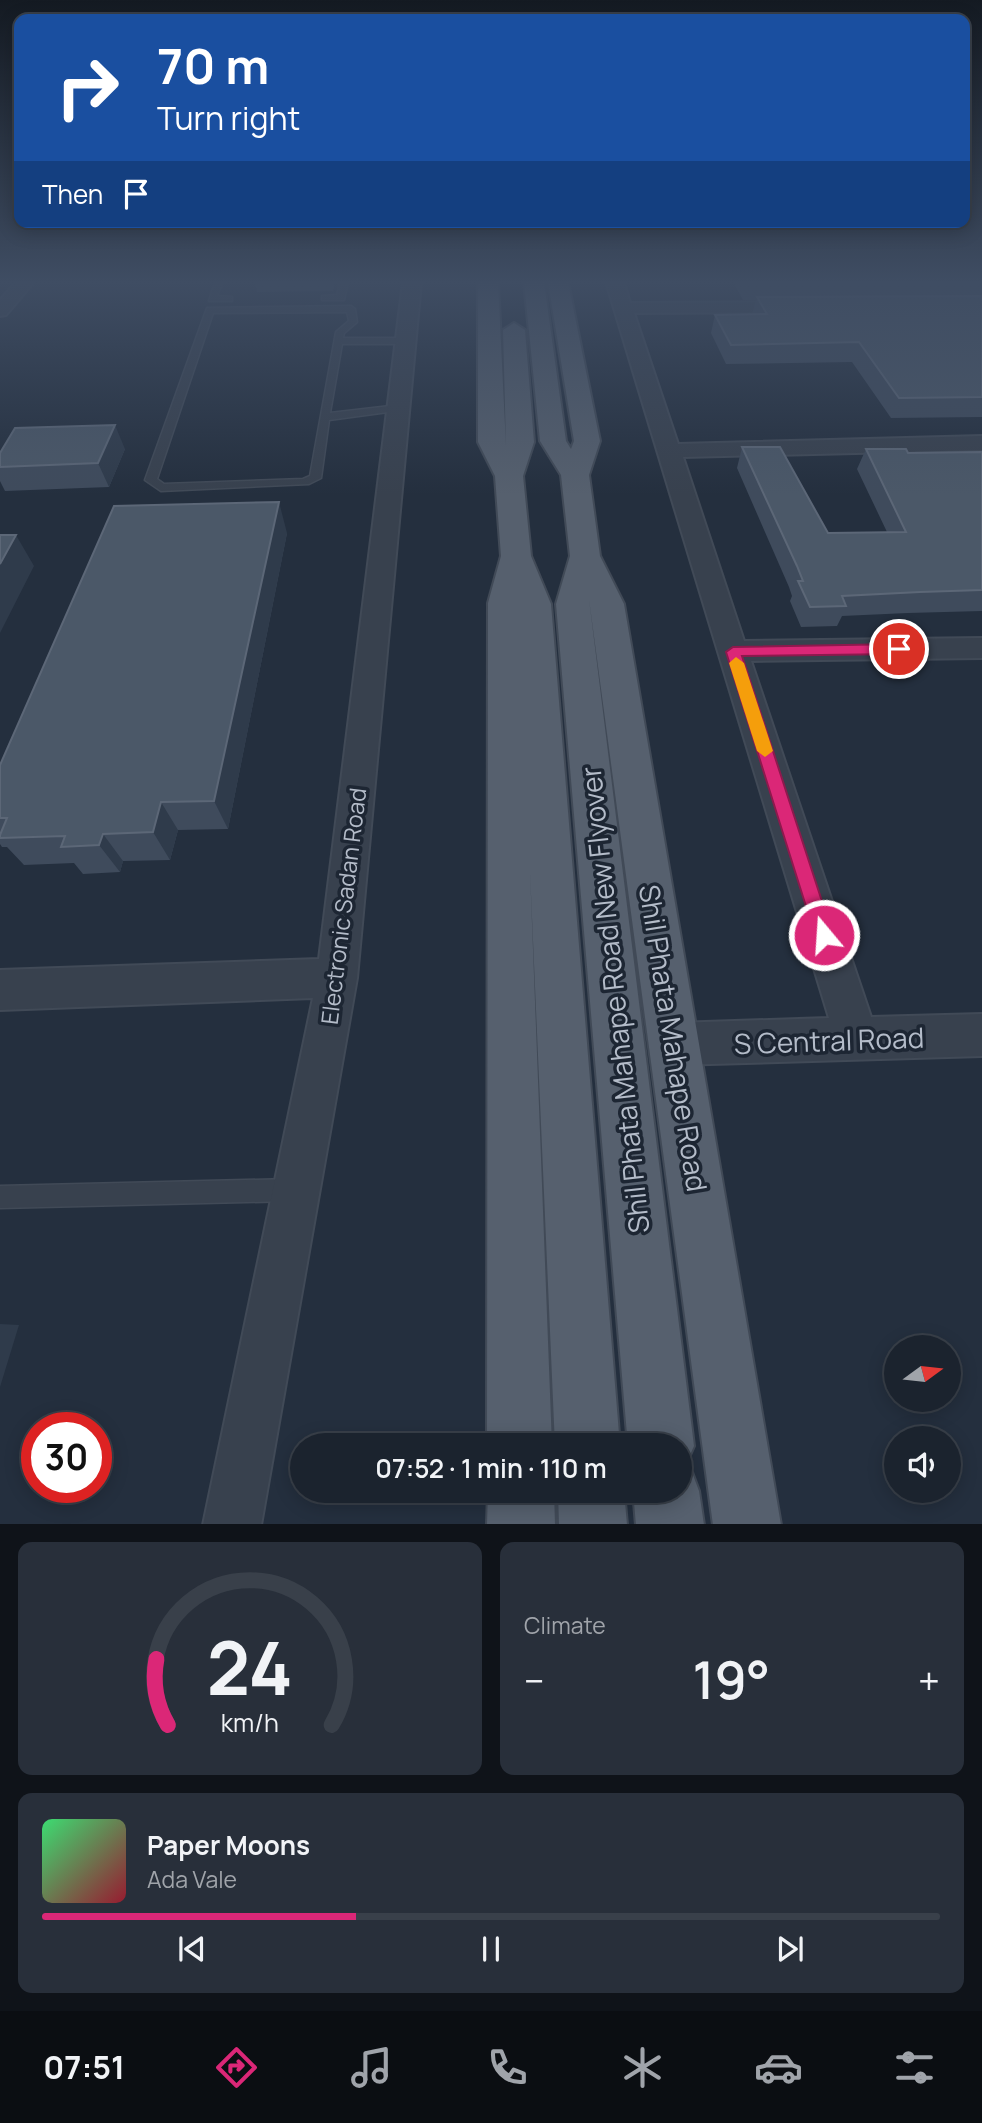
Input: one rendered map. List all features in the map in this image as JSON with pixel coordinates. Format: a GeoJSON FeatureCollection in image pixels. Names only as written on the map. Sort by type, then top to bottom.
{"type":"FeatureCollection","features":[{"type":"Feature","properties":{"kind":"main road"},"geometry":{"type":"LineString","coordinates":[[489,353],[491,442],[509,476],[516,556],[504,603],[520,1433]]}},
{"type":"Feature","properties":{"kind":"main road"},"geometry":{"type":"LineString","coordinates":[[509,476],[521,442],[515,353]]}},
{"type":"Feature","properties":{"kind":"main road"},"geometry":{"type":"LineString","coordinates":[[543,353],[554,441],[575,475],[585,556]]}},
{"type":"Feature","properties":{"kind":"main road"},"geometry":{"type":"LineString","coordinates":[[571,353],[587,441],[575,475]]}},
{"type":"Feature","properties":{"kind":"main road","name":"Shil Phata Mahape Road New Flyover"},"geometry":{"type":"LineString","coordinates":[[516,556],[553,604],[659,1433]]}},
{"type":"Feature","properties":{"kind":"main road","name":"Shil Phata Mahape Road New Flyover"},"geometry":{"type":"LineString","coordinates":[[585,556],[553,604],[587,1433]]}},
{"type":"Feature","properties":{"kind":"main road","name":"Shil Phata Mahape Road"},"geometry":{"type":"LineString","coordinates":[[585,556],[608,604],[747,1524]]}},
{"type":"Feature","properties":{"kind":"main road"},"geometry":{"type":"LineString","coordinates":[[521,1503],[521,1524]]}},
{"type":"Feature","properties":{"kind":"main road"},"geometry":{"type":"LineString","coordinates":[[592,1503],[593,1524]]}},
{"type":"Feature","properties":{"kind":"main road"},"geometry":{"type":"LineString","coordinates":[[667,1503],[670,1524]]}},
{"type":"Feature","properties":{"kind":"street","name":"Electronic Sadan Road"},"geometry":{"type":"LineString","coordinates":[[232,1524],[337,978],[405,353]]}},
{"type":"Feature","properties":{"kind":"street"},"geometry":{"type":"LineString","coordinates":[[638,353],[857,1039]]}},
{"type":"Feature","properties":{"kind":"street"},"geometry":{"type":"LineString","coordinates":[[669,451],[982,443]]}},
{"type":"Feature","properties":{"kind":"street"},"geometry":{"type":"LineString","coordinates":[[733,652],[982,648]]}},
{"type":"Feature","properties":{"kind":"street"},"geometry":{"type":"LineString","coordinates":[[0,990],[337,978]]}},
{"type":"Feature","properties":{"kind":"street","name":"S Central Road"},"geometry":{"type":"LineString","coordinates":[[676,1044],[982,1035]]}},
{"type":"Feature","properties":{"kind":"lane"},"geometry":{"type":"LineString","coordinates":[[196,353],[151,481],[161,488],[305,482],[315,478],[337,353]]}},
{"type":"Feature","properties":{"kind":"lane"},"geometry":{"type":"LineString","coordinates":[[324,417],[399,408]]}},
{"type":"Feature","properties":{"kind":"lane"},"geometry":{"type":"LineString","coordinates":[[0,1197],[298,1190]]}},
{"type":"Feature","properties":{"kind":"building"},"geometry":{"type":"Polygon","coordinates":[[[867,353],[982,353],[982,397],[899,398],[867,353]]]}},
{"type":"Feature","properties":{"kind":"building"},"geometry":{"type":"Polygon","coordinates":[[[115,425],[98,463],[0,467],[0,453],[15,428],[115,425]]]}},
{"type":"Feature","properties":{"kind":"building"},"geometry":{"type":"Polygon","coordinates":[[[742,447],[780,447],[828,533],[906,532],[866,449],[906,449],[908,453],[982,452],[982,590],[842,596],[846,606],[810,607],[798,581],[803,581],[797,566],[742,447]]]}},
{"type":"Feature","properties":{"kind":"building"},"geometry":{"type":"Polygon","coordinates":[[[279,502],[214,801],[161,802],[153,832],[103,834],[99,845],[61,847],[65,836],[0,838],[7,818],[0,818],[0,765],[114,506],[279,502]]]}},
{"type":"Feature","properties":{"kind":"building"},"geometry":{"type":"Polygon","coordinates":[[[0,535],[16,535],[0,564],[0,535]]]}},
{"type":"Feature","properties":{"kind":"slow traffic"},"geometry":{"type":"LineString","coordinates":[[736,663],[765,751]]}},
{"type":"Feature","properties":{"kind":"route"},"geometry":{"type":"LineString","coordinates":[[824,935],[733,652],[899,649]]}}]}
